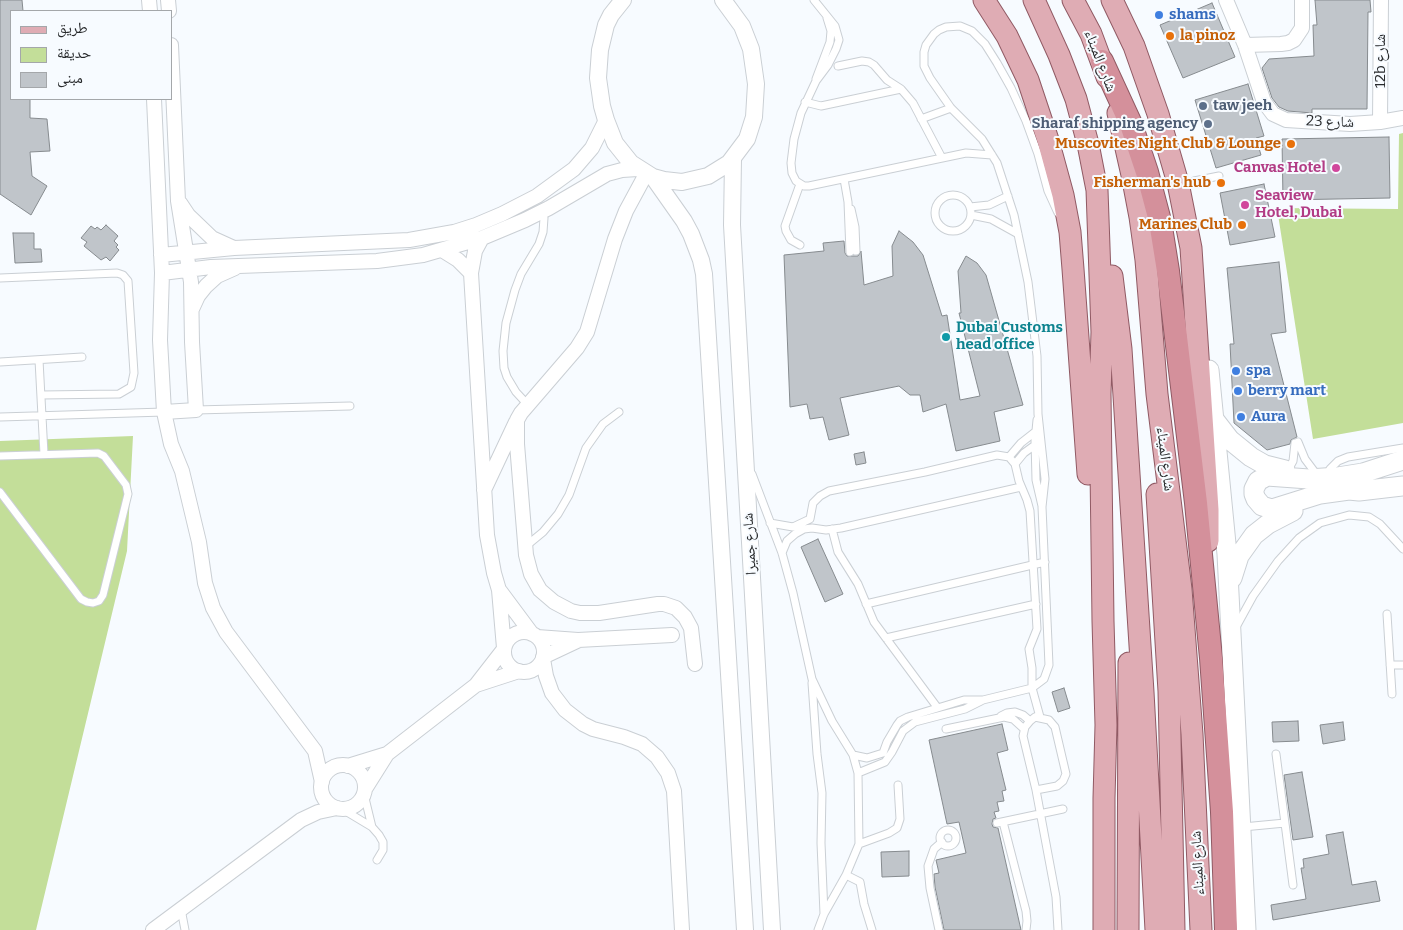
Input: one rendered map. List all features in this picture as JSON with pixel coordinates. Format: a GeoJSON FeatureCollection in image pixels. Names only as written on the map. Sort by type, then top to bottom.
{"type":"FeatureCollection","features":[{"type":"Feature","properties":{"kind":"highway"},"geometry":{"type":"LineString","coordinates":[[1102,61],[1140,148],[1160,221],[1172,300],[1205,580],[1217,735],[1242,929]]}},
{"type":"Feature","properties":{"kind":"main road"},"geometry":{"type":"LineString","coordinates":[[1034,0],[1059,55],[1076,99],[1088,144],[1113,280],[1121,349],[1135,577],[1136,692],[1128,930]]}},
{"type":"Feature","properties":{"kind":"main road","name":"شارع الميناء"},"geometry":{"type":"LineString","coordinates":[[1073,0],[1091,34],[1102,61],[1123,132],[1140,217],[1146,260],[1156,394],[1185,626],[1201,930]]}},
{"type":"Feature","properties":{"kind":"main road"},"geometry":{"type":"LineString","coordinates":[[1112,0],[1134,46],[1158,114],[1178,182],[1204,320],[1224,512],[1241,827],[1242,929]]}},
{"type":"Feature","properties":{"kind":"main road"},"geometry":{"type":"LineString","coordinates":[[989,6],[1018,58],[1036,103],[1058,177],[1070,232],[1086,445],[1092,618],[1096,650],[1104,681]]}},
{"type":"Feature","properties":{"kind":"main road"},"geometry":{"type":"LineString","coordinates":[[1097,190],[1102,332],[1100,394],[1106,724],[1104,930]]}},
{"type":"Feature","properties":{"kind":"main road"},"geometry":{"type":"LineString","coordinates":[[1191,248],[1208,510],[1208,546],[1205,580]]}},
{"type":"Feature","properties":{"kind":"main road"},"geometry":{"type":"LineString","coordinates":[[1156,394],[1156,475],[1169,691],[1174,930]]}},
{"type":"Feature","properties":{"kind":"main road"},"geometry":{"type":"LineString","coordinates":[[1213,418],[1230,440],[1251,457],[1272,467],[1288,470],[1322,470],[1403,459]]}},
{"type":"Feature","properties":{"kind":"main road"},"geometry":{"type":"LineString","coordinates":[[1359,491],[1349,490],[1320,494],[1272,508],[1262,506],[1254,494],[1258,481],[1267,476],[1309,479],[1351,475],[1376,470],[1403,459]]}},
{"type":"Feature","properties":{"kind":"main road"},"geometry":{"type":"LineString","coordinates":[[1228,590],[1243,549],[1263,527],[1294,511],[1359,491],[1403,486]]}},
{"type":"Feature","properties":{"kind":"main road"},"geometry":{"type":"LineString","coordinates":[[1136,692],[1156,930]]}},
{"type":"Feature","properties":{"kind":"street","name":"شارع جميرا"},"geometry":{"type":"LineString","coordinates":[[623,0],[606,25],[600,50],[599,92],[606,120],[620,150],[646,173],[691,234],[701,260],[705,281],[745,930]]}},
{"type":"Feature","properties":{"kind":"street"},"geometry":{"type":"LineString","coordinates":[[162,273],[189,269],[400,259],[442,250],[482,238],[542,212],[607,174],[622,170],[646,173],[672,181],[696,180],[720,170],[733,159],[747,139],[755,105],[756,84],[754,65],[747,38],[735,15],[723,0]]}},
{"type":"Feature","properties":{"kind":"street"},"geometry":{"type":"LineString","coordinates":[[1226,0],[1245,45],[1288,43],[1294,40],[1302,28],[1302,0]]}},
{"type":"Feature","properties":{"kind":"street","name":"12b شارع"},"geometry":{"type":"LineString","coordinates":[[1380,122],[1381,0]]}},
{"type":"Feature","properties":{"kind":"street","name":"شارع 23"},"geometry":{"type":"LineString","coordinates":[[1245,45],[1264,102],[1273,114],[1286,120],[1350,124],[1403,118]]}},
{"type":"Feature","properties":{"kind":"street"},"geometry":{"type":"LineString","coordinates":[[164,412],[196,410],[189,269],[178,201],[172,67]]}},
{"type":"Feature","properties":{"kind":"street"},"geometry":{"type":"LineString","coordinates":[[154,100],[162,273],[160,340],[164,412],[171,444],[182,471],[199,542],[203,576],[213,608],[226,632],[315,751],[325,800],[340,808]]}},
{"type":"Feature","properties":{"kind":"street"},"geometry":{"type":"LineString","coordinates":[[161,255],[234,248],[409,240],[432,237],[476,225],[537,196],[574,169],[592,148],[606,120]]}},
{"type":"Feature","properties":{"kind":"street","name":"شارع جميرا"},"geometry":{"type":"LineString","coordinates":[[733,159],[731,208],[772,930]]}},
{"type":"Feature","properties":{"kind":"street"},"geometry":{"type":"LineString","coordinates":[[483,494],[517,420],[577,348],[587,332],[620,225],[646,173]]}},
{"type":"Feature","properties":{"kind":"street"},"geometry":{"type":"LineString","coordinates":[[178,201],[188,215],[212,238],[234,248]]}},
{"type":"Feature","properties":{"kind":"street"},"geometry":{"type":"LineString","coordinates":[[482,238],[475,251],[471,274],[483,494],[490,555],[499,590],[504,654],[507,663],[552,693]]}},
{"type":"Feature","properties":{"kind":"street"},"geometry":{"type":"LineString","coordinates":[[442,250],[458,260],[471,274]]}},
{"type":"Feature","properties":{"kind":"street"},"geometry":{"type":"LineString","coordinates":[[192,309],[206,286],[217,276],[241,266]]}},
{"type":"Feature","properties":{"kind":"street"},"geometry":{"type":"LineString","coordinates":[[517,420],[517,444],[527,565],[535,582],[547,597],[562,607],[580,613],[590,614],[658,604],[676,608],[686,617],[688,622],[695,664]]}},
{"type":"Feature","properties":{"kind":"street"},"geometry":{"type":"LineString","coordinates":[[499,590],[543,646],[546,676],[552,693],[565,710],[583,724],[604,733],[624,737],[642,744],[657,757],[668,773],[674,791],[682,930]]}},
{"type":"Feature","properties":{"kind":"street"},"geometry":{"type":"LineString","coordinates":[[153,930],[300,820],[318,812],[353,806],[358,803],[387,754],[476,685],[509,639],[517,633],[578,640],[672,635]]}},
{"type":"Feature","properties":{"kind":"street"},"geometry":{"type":"LineString","coordinates":[[476,685],[537,668],[543,658],[578,640]]}},
{"type":"Feature","properties":{"kind":"street"},"geometry":{"type":"LineString","coordinates":[[315,751],[357,770],[361,774],[364,792]]}},
{"type":"Feature","properties":{"kind":"street"},"geometry":{"type":"LineString","coordinates":[[300,820],[330,770],[387,754]]}},
{"type":"Feature","properties":{"kind":"lane"},"geometry":{"type":"LineString","coordinates":[[814,0],[836,26],[838,44],[828,65],[816,81],[805,102],[797,126],[791,163],[793,177],[800,184],[809,186],[966,153],[992,155]]}},
{"type":"Feature","properties":{"kind":"lane"},"geometry":{"type":"LineString","coordinates":[[858,773],[885,762],[900,734],[915,722],[965,709],[983,700],[1032,688],[1044,679],[1049,665],[1042,507],[1045,479],[1038,414],[1037,356],[1028,282],[1018,234],[1001,172],[976,132],[951,108],[924,66],[926,45],[934,34],[946,27],[960,26],[972,31],[985,44],[1012,88],[1033,138],[1052,202],[1070,232]]}},
{"type":"Feature","properties":{"kind":"lane"},"geometry":{"type":"LineString","coordinates":[[838,66],[862,62],[869,62],[874,65],[887,80],[901,89],[913,103],[942,158]]}},
{"type":"Feature","properties":{"kind":"lane"},"geometry":{"type":"LineString","coordinates":[[805,102],[821,106],[901,89]]}},
{"type":"Feature","properties":{"kind":"lane"},"geometry":{"type":"LineString","coordinates":[[921,119],[951,108]]}},
{"type":"Feature","properties":{"kind":"lane"},"geometry":{"type":"LineString","coordinates":[[1194,181],[1219,176]]}},
{"type":"Feature","properties":{"kind":"lane"},"geometry":{"type":"LineString","coordinates":[[844,179],[853,252]]}},
{"type":"Feature","properties":{"kind":"lane"},"geometry":{"type":"LineString","coordinates":[[800,184],[785,226],[791,240],[800,245]]}},
{"type":"Feature","properties":{"kind":"lane"},"geometry":{"type":"LineString","coordinates":[[948,196],[959,196],[968,203],[970,211],[966,225],[957,230],[946,229],[938,222],[936,217],[936,206],[943,198],[948,196]]}},
{"type":"Feature","properties":{"kind":"lane"},"geometry":{"type":"LineString","coordinates":[[970,211],[1008,196]]}},
{"type":"Feature","properties":{"kind":"lane"},"geometry":{"type":"LineString","coordinates":[[970,211],[991,219],[1018,234]]}},
{"type":"Feature","properties":{"kind":"lane"},"geometry":{"type":"LineString","coordinates":[[528,405],[511,385],[504,368],[503,350],[506,324],[515,290],[521,274],[542,238],[544,225],[542,212]]}},
{"type":"Feature","properties":{"kind":"lane"},"geometry":{"type":"LineString","coordinates":[[0,278],[117,273],[126,278],[129,284],[134,373],[131,387],[120,394],[41,395]]}},
{"type":"Feature","properties":{"kind":"lane"},"geometry":{"type":"LineString","coordinates":[[0,362],[82,357]]}},
{"type":"Feature","properties":{"kind":"lane"},"geometry":{"type":"LineString","coordinates":[[39,360],[44,454]]}},
{"type":"Feature","properties":{"kind":"lane"},"geometry":{"type":"LineString","coordinates":[[196,410],[350,406]]}},
{"type":"Feature","properties":{"kind":"lane"},"geometry":{"type":"LineString","coordinates":[[0,417],[164,412]]}},
{"type":"Feature","properties":{"kind":"lane"},"geometry":{"type":"LineString","coordinates":[[525,546],[543,532],[558,514],[571,490],[586,448],[603,424],[619,412]]}},
{"type":"Feature","properties":{"kind":"lane"},"geometry":{"type":"LineString","coordinates":[[1038,414],[1035,445],[1037,485],[1042,507]]}},
{"type":"Feature","properties":{"kind":"lane"},"geometry":{"type":"LineString","coordinates":[[1008,457],[1035,432]]}},
{"type":"Feature","properties":{"kind":"lane"},"geometry":{"type":"LineString","coordinates":[[1288,470],[1293,460],[1297,442],[1305,459],[1322,470],[1348,456],[1403,448]]}},
{"type":"Feature","properties":{"kind":"lane"},"geometry":{"type":"LineString","coordinates":[[1015,464],[1024,453],[1035,445]]}},
{"type":"Feature","properties":{"kind":"lane"},"geometry":{"type":"LineString","coordinates":[[0,456],[101,454],[127,488],[128,494],[106,586],[99,600],[93,603],[82,599],[0,492]]}},
{"type":"Feature","properties":{"kind":"lane"},"geometry":{"type":"LineString","coordinates":[[812,528],[810,519],[813,503],[829,491],[925,472],[997,455],[1008,457],[1015,464],[1030,511],[1037,629],[1029,649],[1032,668],[1032,688],[1040,717]]}},
{"type":"Feature","properties":{"kind":"lane"},"geometry":{"type":"LineString","coordinates":[[745,458],[782,553],[812,679],[817,754],[822,793],[821,843],[824,914]]}},
{"type":"Feature","properties":{"kind":"lane"},"geometry":{"type":"LineString","coordinates":[[782,553],[787,541],[804,528],[832,530],[1021,487]]}},
{"type":"Feature","properties":{"kind":"lane"},"geometry":{"type":"LineString","coordinates":[[1230,638],[1246,608],[1270,572],[1299,538],[1320,523],[1349,515],[1362,515],[1380,524],[1403,548]]}},
{"type":"Feature","properties":{"kind":"lane"},"geometry":{"type":"LineString","coordinates":[[770,523],[793,527],[810,519]]}},
{"type":"Feature","properties":{"kind":"lane"},"geometry":{"type":"LineString","coordinates":[[832,530],[838,552],[858,584],[874,622],[937,707]]}},
{"type":"Feature","properties":{"kind":"lane"},"geometry":{"type":"LineString","coordinates":[[866,604],[1045,562]]}},
{"type":"Feature","properties":{"kind":"lane"},"geometry":{"type":"LineString","coordinates":[[886,638],[1036,604]]}},
{"type":"Feature","properties":{"kind":"lane"},"geometry":{"type":"LineString","coordinates":[[1387,614],[1392,694]]}},
{"type":"Feature","properties":{"kind":"lane"},"geometry":{"type":"LineString","coordinates":[[1390,665],[1403,665]]}},
{"type":"Feature","properties":{"kind":"lane"},"geometry":{"type":"LineString","coordinates":[[812,679],[832,721],[853,755],[858,773],[859,844],[846,876],[824,914],[818,930]]}},
{"type":"Feature","properties":{"kind":"lane"},"geometry":{"type":"LineString","coordinates":[[853,755],[867,758],[883,753],[886,742],[900,721],[916,714],[964,700],[983,700]]}},
{"type":"Feature","properties":{"kind":"lane"},"geometry":{"type":"LineString","coordinates":[[1000,718],[1007,713],[1015,712],[1023,715],[1030,721]]}},
{"type":"Feature","properties":{"kind":"lane"},"geometry":{"type":"LineString","coordinates":[[1036,790],[1058,786],[1066,774],[1054,727],[1049,720],[1040,717],[1030,721],[1024,729],[1023,736],[1036,790],[1056,897],[1058,930]]}},
{"type":"Feature","properties":{"kind":"lane"},"geometry":{"type":"LineString","coordinates":[[946,729],[1000,718],[1013,719],[1024,729]]}},
{"type":"Feature","properties":{"kind":"lane"},"geometry":{"type":"LineString","coordinates":[[1276,754],[1293,885]]}},
{"type":"Feature","properties":{"kind":"lane"},"geometry":{"type":"LineString","coordinates":[[859,844],[893,831],[899,824],[898,785]]}},
{"type":"Feature","properties":{"kind":"lane"},"geometry":{"type":"LineString","coordinates":[[364,792],[372,827]]}},
{"type":"Feature","properties":{"kind":"lane"},"geometry":{"type":"LineString","coordinates":[[340,808],[372,827],[381,839],[384,846],[382,854],[377,860]]}},
{"type":"Feature","properties":{"kind":"lane"},"geometry":{"type":"LineString","coordinates":[[1026,930],[1026,911],[1000,823],[1063,809]]}},
{"type":"Feature","properties":{"kind":"lane"},"geometry":{"type":"LineString","coordinates":[[1241,827],[1285,823]]}},
{"type":"Feature","properties":{"kind":"lane"},"geometry":{"type":"LineString","coordinates":[[943,831],[958,832],[953,844],[945,845],[942,842],[940,838],[943,831]]}},
{"type":"Feature","properties":{"kind":"lane"},"geometry":{"type":"LineString","coordinates":[[939,930],[930,888],[928,866],[934,849],[942,842]]}},
{"type":"Feature","properties":{"kind":"lane"},"geometry":{"type":"LineString","coordinates":[[846,876],[860,882],[872,930]]}},
{"type":"Feature","properties":{"kind":"lane"},"geometry":{"type":"LineString","coordinates":[[181,909],[185,930]]}},
{"type":"Feature","properties":{"kind":"green space"},"geometry":{"type":"Polygon","coordinates":[[[1403,133],[1403,423],[1313,439],[1277,208],[1398,209],[1399,134],[1403,133]]]}},
{"type":"Feature","properties":{"kind":"green space"},"geometry":{"type":"Polygon","coordinates":[[[133,436],[127,551],[36,930],[0,930],[0,441],[133,436]]]}},
{"type":"Feature","properties":{"kind":"building"},"geometry":{"type":"Polygon","coordinates":[[[0,0],[22,0],[23,10],[10,10],[10,100],[30,100],[30,118],[47,119],[50,151],[30,152],[32,176],[47,186],[31,215],[0,194],[0,0]]]}},
{"type":"Feature","properties":{"kind":"building"},"geometry":{"type":"Polygon","coordinates":[[[1315,0],[1370,0],[1371,12],[1368,12],[1367,109],[1312,109],[1312,113],[1288,111],[1279,107],[1272,98],[1262,68],[1269,59],[1314,56],[1313,25],[1317,25],[1315,0]]]}},
{"type":"Feature","properties":{"kind":"building"},"geometry":{"type":"Polygon","coordinates":[[[1212,3],[1235,57],[1183,78],[1160,25],[1212,3]]]}},
{"type":"Feature","properties":{"kind":"building"},"geometry":{"type":"Polygon","coordinates":[[[1248,84],[1264,136],[1256,138],[1261,155],[1216,168],[1195,100],[1248,84]]]}},
{"type":"Feature","properties":{"kind":"building","name":"Canvas Hotel"},"geometry":{"type":"Polygon","coordinates":[[[1389,137],[1390,198],[1283,200],[1282,139],[1389,137]]]}},
{"type":"Feature","properties":{"kind":"building","name":"Seaview Hotel, Dubai"},"geometry":{"type":"Polygon","coordinates":[[[1264,184],[1275,237],[1230,245],[1220,193],[1264,184]]]}},
{"type":"Feature","properties":{"kind":"building"},"geometry":{"type":"Polygon","coordinates":[[[106,225],[118,236],[114,241],[118,245],[116,247],[119,250],[110,261],[106,257],[101,260],[84,246],[87,242],[81,238],[91,226],[101,230],[106,225]]]}},
{"type":"Feature","properties":{"kind":"building"},"geometry":{"type":"Polygon","coordinates":[[[899,231],[913,242],[923,255],[942,316],[947,315],[960,400],[980,396],[959,313],[961,313],[958,271],[966,256],[977,263],[986,275],[1023,405],[994,412],[1000,441],[956,451],[946,404],[923,412],[920,395],[910,395],[899,386],[840,398],[849,435],[829,440],[823,417],[810,419],[807,404],[790,407],[784,255],[824,251],[823,243],[844,241],[847,256],[858,256],[861,251],[864,285],[893,276],[892,246],[899,231]]]}},
{"type":"Feature","properties":{"kind":"building"},"geometry":{"type":"Polygon","coordinates":[[[13,233],[34,233],[34,249],[41,249],[42,262],[15,263],[13,233]]]}},
{"type":"Feature","properties":{"kind":"building"},"geometry":{"type":"Polygon","coordinates":[[[1279,262],[1286,332],[1271,334],[1297,437],[1291,440],[1290,444],[1267,450],[1234,423],[1230,344],[1234,344],[1227,268],[1279,262]]]}},
{"type":"Feature","properties":{"kind":"building"},"geometry":{"type":"Polygon","coordinates":[[[864,452],[866,463],[856,465],[854,454],[864,452]]]}},
{"type":"Feature","properties":{"kind":"building"},"geometry":{"type":"Polygon","coordinates":[[[818,539],[843,594],[825,602],[801,547],[818,539]]]}},
{"type":"Feature","properties":{"kind":"building"},"geometry":{"type":"Polygon","coordinates":[[[1064,688],[1070,708],[1058,712],[1052,692],[1064,688]]]}},
{"type":"Feature","properties":{"kind":"building"},"geometry":{"type":"Polygon","coordinates":[[[1298,721],[1299,741],[1273,742],[1272,722],[1298,721]]]}},
{"type":"Feature","properties":{"kind":"building"},"geometry":{"type":"Polygon","coordinates":[[[1343,722],[1345,740],[1323,744],[1320,725],[1343,722]]]}},
{"type":"Feature","properties":{"kind":"building"},"geometry":{"type":"Polygon","coordinates":[[[1002,724],[1008,750],[997,753],[1006,790],[1002,791],[1004,801],[997,802],[999,811],[994,812],[996,818],[993,819],[992,824],[993,827],[998,828],[1021,930],[944,930],[935,887],[934,874],[939,873],[936,860],[966,853],[959,822],[947,824],[929,740],[1002,724]]]}},
{"type":"Feature","properties":{"kind":"building"},"geometry":{"type":"Polygon","coordinates":[[[1302,772],[1313,837],[1293,840],[1284,775],[1302,772]]]}},
{"type":"Feature","properties":{"kind":"building"},"geometry":{"type":"Polygon","coordinates":[[[1343,832],[1352,885],[1376,881],[1380,901],[1273,920],[1271,905],[1306,899],[1301,868],[1304,868],[1303,859],[1329,854],[1326,835],[1343,832]]]}},
{"type":"Feature","properties":{"kind":"building"},"geometry":{"type":"Polygon","coordinates":[[[909,851],[909,876],[882,877],[881,852],[909,851]]]}},
{"type":"Feature","properties":{"kind":"place","name":"shams"},"geometry":{"type":"Point","coordinates":[1159,15]}},
{"type":"Feature","properties":{"kind":"place","name":"la pinoz"},"geometry":{"type":"Point","coordinates":[1170,36]}},
{"type":"Feature","properties":{"kind":"place","name":"taw jeeh"},"geometry":{"type":"Point","coordinates":[1203,106]}},
{"type":"Feature","properties":{"kind":"place","name":"Sharaf shipping agency"},"geometry":{"type":"Point","coordinates":[1208,124]}},
{"type":"Feature","properties":{"kind":"place","name":"Muscovites Night Club & Lounge"},"geometry":{"type":"Point","coordinates":[1291,144]}},
{"type":"Feature","properties":{"kind":"place","name":"Canvas Hotel"},"geometry":{"type":"Point","coordinates":[1336,168]}},
{"type":"Feature","properties":{"kind":"place","name":"Fisherman's hub"},"geometry":{"type":"Point","coordinates":[1221,183]}},
{"type":"Feature","properties":{"kind":"place","name":"Seaview Hotel, Dubai"},"geometry":{"type":"Point","coordinates":[1245,205]}},
{"type":"Feature","properties":{"kind":"place","name":"Marines Club"},"geometry":{"type":"Point","coordinates":[1242,225]}},
{"type":"Feature","properties":{"kind":"place","name":"Dubai Customs head office"},"geometry":{"type":"Point","coordinates":[946,337]}},
{"type":"Feature","properties":{"kind":"place","name":"spa"},"geometry":{"type":"Point","coordinates":[1236,371]}},
{"type":"Feature","properties":{"kind":"place","name":"berry mart"},"geometry":{"type":"Point","coordinates":[1238,391]}},
{"type":"Feature","properties":{"kind":"place","name":"Aura"},"geometry":{"type":"Point","coordinates":[1241,417]}}]}
